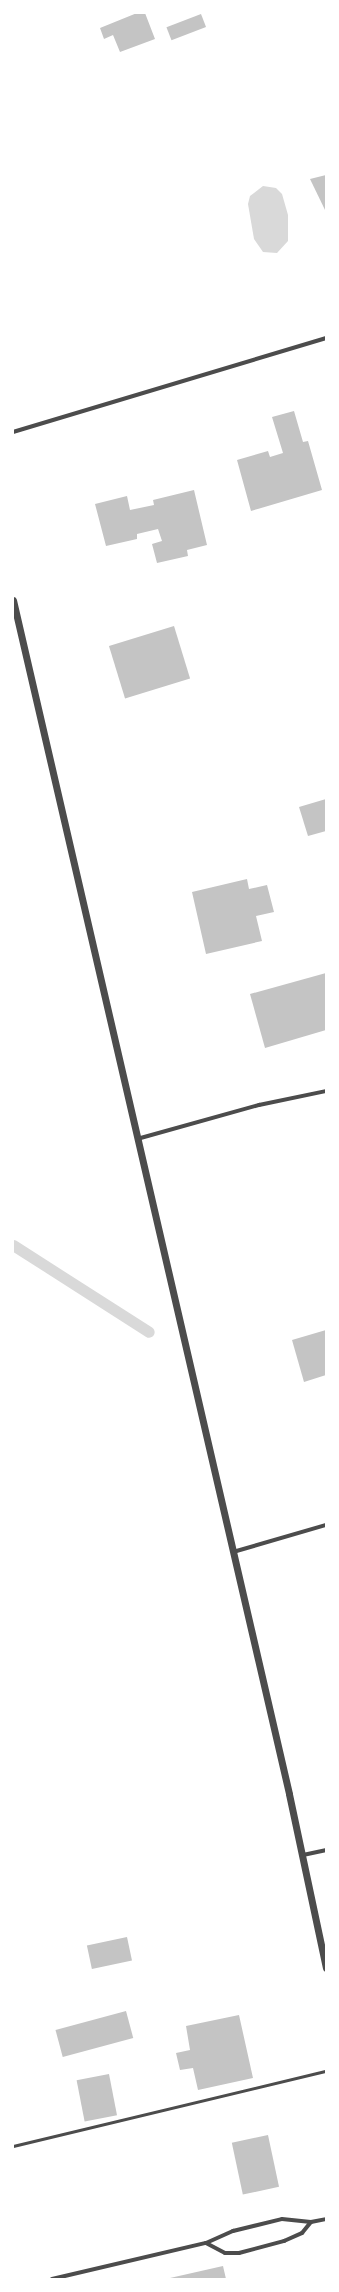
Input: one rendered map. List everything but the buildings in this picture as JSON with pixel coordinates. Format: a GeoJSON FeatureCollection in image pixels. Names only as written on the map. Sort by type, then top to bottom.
{"type":"FeatureCollection","features":[{"type":"Feature","properties":{"kind":"street"},"geometry":{"type":"LineString","coordinates":[[13,432],[326,338]]}},
{"type":"Feature","properties":{"kind":"street"},"geometry":{"type":"LineString","coordinates":[[13,600],[303,1856],[326,1968]]}},
{"type":"Feature","properties":{"kind":"street"},"geometry":{"type":"LineString","coordinates":[[137,1139],[259,1105],[326,1091]]}},
{"type":"Feature","properties":{"kind":"street"},"geometry":{"type":"LineString","coordinates":[[233,1552],[326,1525]]}},
{"type":"Feature","properties":{"kind":"street"},"geometry":{"type":"LineString","coordinates":[[303,1856],[326,1850]]}},
{"type":"Feature","properties":{"kind":"street"},"geometry":{"type":"LineString","coordinates":[[52,2279],[206,2243],[233,2231],[282,2219],[311,2222],[326,2219]]}},
{"type":"Feature","properties":{"kind":"street"},"geometry":{"type":"LineString","coordinates":[[206,2243],[225,2253],[239,2253],[284,2242],[302,2233],[311,2222]]}},
{"type":"Feature","properties":{"kind":"lane"},"geometry":{"type":"LineString","coordinates":[[13,2146],[326,2071]]}},
{"type":"Feature","properties":{"kind":"shaded area"},"geometry":{"type":"Polygon","coordinates":[[[263,186],[276,188],[282,194],[288,215],[288,241],[277,253],[263,252],[254,239],[248,204],[250,196],[263,186]]]}},
{"type":"Feature","properties":{"kind":"waterway"},"geometry":{"type":"LineString","coordinates":[[13,1245],[149,1332]]}}]}
